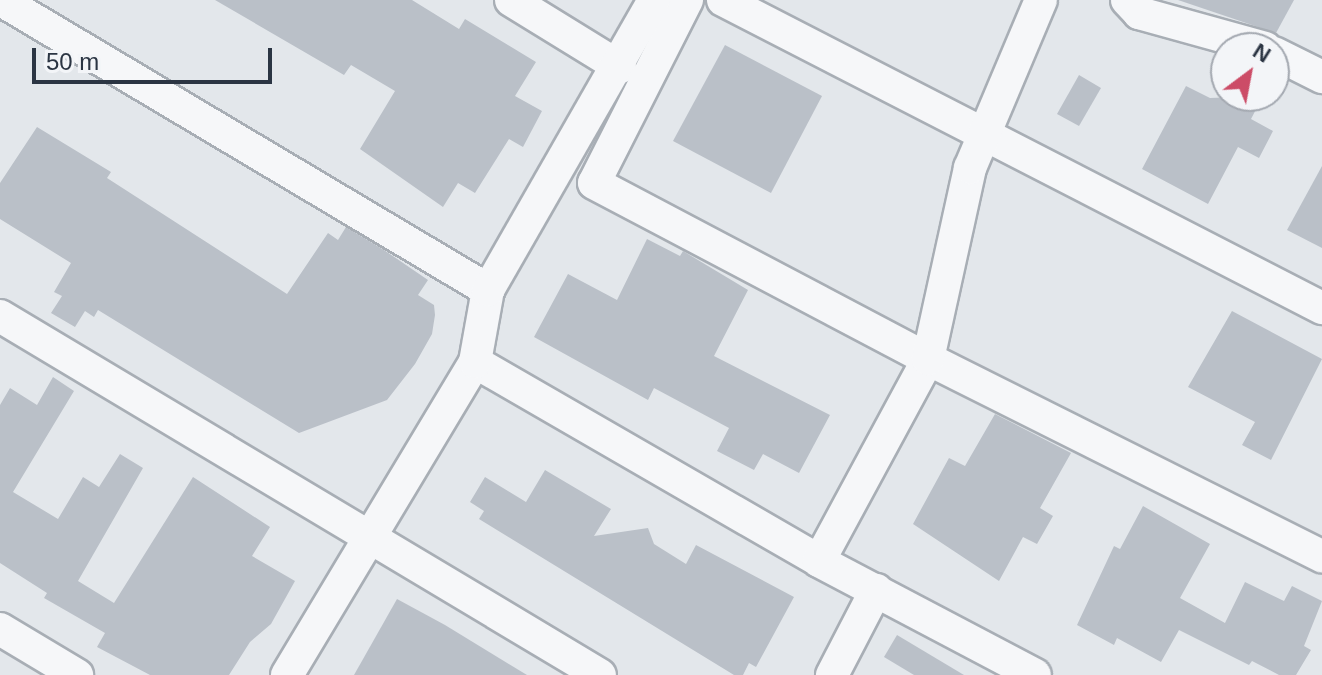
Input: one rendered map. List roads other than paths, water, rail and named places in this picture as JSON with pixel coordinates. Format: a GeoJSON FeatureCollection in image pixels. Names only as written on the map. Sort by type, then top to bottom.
{"type":"FeatureCollection","features":[{"type":"Feature","properties":{"kind":"street"},"geometry":{"type":"LineString","coordinates":[[1,0],[488,290]]}},
{"type":"Feature","properties":{"kind":"street"},"geometry":{"type":"LineString","coordinates":[[511,0],[620,67]]}},
{"type":"Feature","properties":{"kind":"street"},"geometry":{"type":"LineString","coordinates":[[287,675],[475,362],[488,290],[620,67],[654,0]]}},
{"type":"Feature","properties":{"kind":"street"},"geometry":{"type":"LineString","coordinates":[[687,0],[594,183],[928,359],[1322,556]]}},
{"type":"Feature","properties":{"kind":"street"},"geometry":{"type":"LineString","coordinates":[[723,0],[1322,308]]}},
{"type":"Feature","properties":{"kind":"street"},"geometry":{"type":"LineString","coordinates":[[819,561],[928,359],[982,131],[1041,0]]}},
{"type":"Feature","properties":{"kind":"street"},"geometry":{"type":"LineString","coordinates":[[1127,0],[1139,13],[1210,33]]}},
{"type":"Feature","properties":{"kind":"street"},"geometry":{"type":"LineString","coordinates":[[1290,61],[1322,77]]}},
{"type":"Feature","properties":{"kind":"street"},"geometry":{"type":"LineString","coordinates":[[0,316],[600,675]]}},
{"type":"Feature","properties":{"kind":"street"},"geometry":{"type":"LineString","coordinates":[[475,362],[819,561],[1035,675]]}},
{"type":"Feature","properties":{"kind":"street"},"geometry":{"type":"LineString","coordinates":[[832,675],[876,590]]}},
{"type":"Feature","properties":{"kind":"street"},"geometry":{"type":"LineString","coordinates":[[0,629],[77,675]]}}]}
